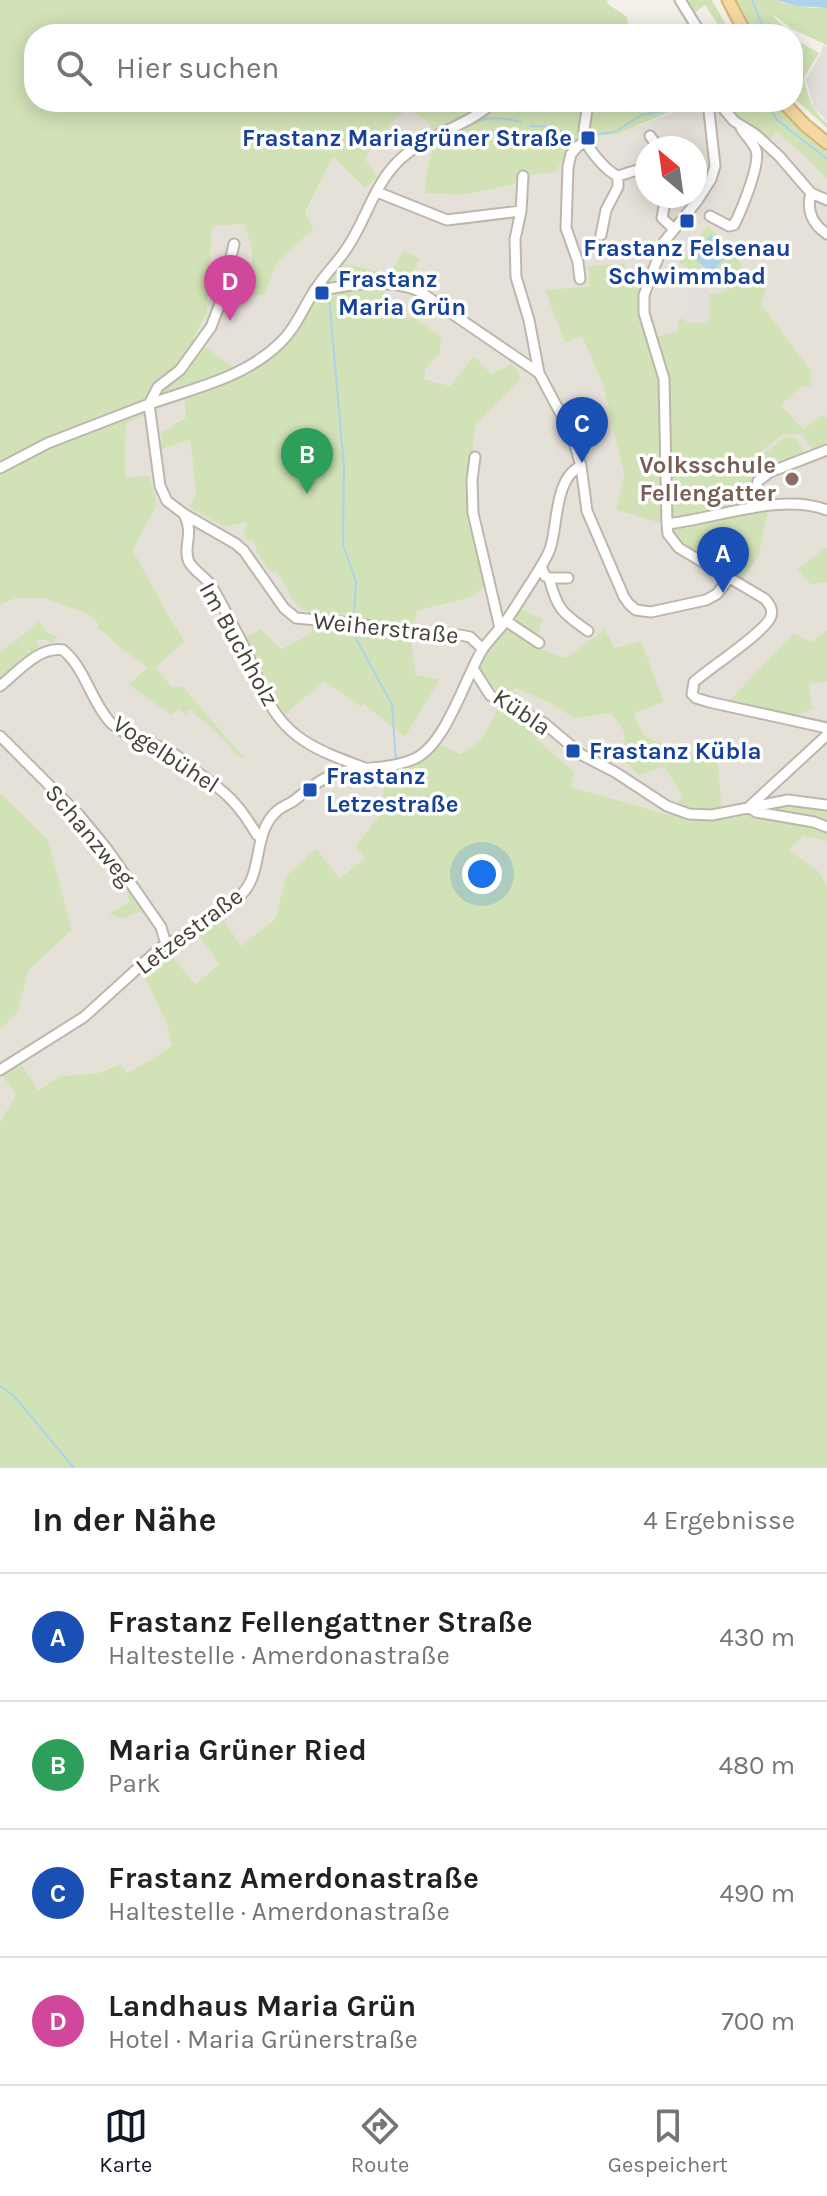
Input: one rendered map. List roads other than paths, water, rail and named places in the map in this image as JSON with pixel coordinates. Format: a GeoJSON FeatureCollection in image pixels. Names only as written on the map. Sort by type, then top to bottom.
{"type":"FeatureCollection","features":[{"type":"Feature","properties":{"kind":"main road"},"geometry":{"type":"LineString","coordinates":[[720,0],[733,24]]}},
{"type":"Feature","properties":{"kind":"main road"},"geometry":{"type":"LineString","coordinates":[[728,0],[741,24]]}},
{"type":"Feature","properties":{"kind":"main road"},"geometry":{"type":"LineString","coordinates":[[793,112],[827,143]]}},
{"type":"Feature","properties":{"kind":"main road"},"geometry":{"type":"LineString","coordinates":[[803,112],[827,133]]}},
{"type":"Feature","properties":{"kind":"street"},"geometry":{"type":"LineString","coordinates":[[680,0],[695,24]]}},
{"type":"Feature","properties":{"kind":"street"},"geometry":{"type":"LineString","coordinates":[[0,468],[48,443],[168,397],[211,384],[264,356],[288,334],[315,289],[348,248],[394,165],[479,112]]}},
{"type":"Feature","properties":{"kind":"street"},"geometry":{"type":"LineString","coordinates":[[588,112],[586,142],[610,173],[618,176],[635,171]]}},
{"type":"Feature","properties":{"kind":"street"},"geometry":{"type":"LineString","coordinates":[[709,112],[715,166],[711,179],[664,242],[643,305],[664,379],[668,534],[679,548],[765,599],[772,613],[764,627],[694,682],[692,694],[709,702],[827,728]]}},
{"type":"Feature","properties":{"kind":"street"},"geometry":{"type":"LineString","coordinates":[[725,112],[771,149],[811,193],[827,200]]}},
{"type":"Feature","properties":{"kind":"street"},"geometry":{"type":"LineString","coordinates":[[710,216],[729,226],[734,225],[743,208],[757,159],[756,150],[740,125]]}},
{"type":"Feature","properties":{"kind":"street"},"geometry":{"type":"LineString","coordinates":[[580,279],[578,262],[566,228],[568,167],[571,154],[586,142]]}},
{"type":"Feature","properties":{"kind":"street"},"geometry":{"type":"LineString","coordinates":[[523,176],[521,211],[515,239],[516,277],[529,320],[539,373],[572,435],[590,519],[624,597],[636,610],[651,612],[706,600],[715,596],[729,578]]}},
{"type":"Feature","properties":{"kind":"street"},"geometry":{"type":"LineString","coordinates":[[601,235],[606,210],[618,187],[618,176]]}},
{"type":"Feature","properties":{"kind":"street"},"geometry":{"type":"LineString","coordinates":[[377,192],[447,220],[521,211]]}},
{"type":"Feature","properties":{"kind":"street"},"geometry":{"type":"LineString","coordinates":[[811,193],[808,205],[810,214],[827,234]]}},
{"type":"Feature","properties":{"kind":"street"},"geometry":{"type":"LineString","coordinates":[[664,208],[662,218],[674,229]]}},
{"type":"Feature","properties":{"kind":"street"},"geometry":{"type":"LineString","coordinates":[[184,514],[171,505],[162,492],[149,404],[158,387],[180,370],[211,327],[221,301],[234,244]]}},
{"type":"Feature","properties":{"kind":"street"},"geometry":{"type":"LineString","coordinates":[[315,289],[359,284],[410,287],[539,373]]}},
{"type":"Feature","properties":{"kind":"street"},"geometry":{"type":"LineString","coordinates":[[158,387],[168,397]]}},
{"type":"Feature","properties":{"kind":"street"},"geometry":{"type":"LineString","coordinates":[[753,508],[758,481],[770,472],[827,450]]}},
{"type":"Feature","properties":{"kind":"street"},"geometry":{"type":"LineString","coordinates":[[475,457],[473,513],[494,598],[497,625],[503,624],[539,643]]}},
{"type":"Feature","properties":{"kind":"street","name":"Letzestraße"},"geometry":{"type":"LineString","coordinates":[[0,1070],[84,1017],[166,944],[202,926],[247,888],[255,874],[262,838],[273,815],[322,779],[341,772],[402,763],[419,757],[435,742],[483,649],[503,624],[550,550],[559,496],[571,474],[581,466]]}},
{"type":"Feature","properties":{"kind":"street"},"geometry":{"type":"LineString","coordinates":[[667,524],[753,508],[805,504],[827,510]]}},
{"type":"Feature","properties":{"kind":"street","name":"Weiherstraße"},"geometry":{"type":"LineString","coordinates":[[184,514],[244,551],[284,608],[296,618],[434,636],[460,635],[470,637],[483,649]]}},
{"type":"Feature","properties":{"kind":"street","name":"Im Buchholz"},"geometry":{"type":"LineString","coordinates":[[184,514],[190,531],[187,548],[189,561],[210,584],[250,656],[265,696],[283,724],[294,735],[322,752],[369,769]]}},
{"type":"Feature","properties":{"kind":"street"},"geometry":{"type":"LineString","coordinates":[[541,566],[549,578],[558,606],[588,631]]}},
{"type":"Feature","properties":{"kind":"street"},"geometry":{"type":"LineString","coordinates":[[549,578],[568,578]]}},
{"type":"Feature","properties":{"kind":"street","name":"Vogelbühel"},"geometry":{"type":"LineString","coordinates":[[0,686],[43,652],[63,650],[115,726],[169,750],[222,789],[262,838]]}},
{"type":"Feature","properties":{"kind":"street","name":"Kübla"},"geometry":{"type":"LineString","coordinates":[[474,670],[490,695],[544,723],[576,751],[667,806],[689,814],[712,815],[788,800],[827,805]]}},
{"type":"Feature","properties":{"kind":"street"},"geometry":{"type":"LineString","coordinates":[[827,735],[749,807],[756,812],[827,827]]}},
{"type":"Feature","properties":{"kind":"street","name":"Schanzweg"},"geometry":{"type":"LineString","coordinates":[[0,736],[5,747],[79,815],[114,858],[161,927],[166,944]]}},
{"type":"Feature","properties":{"kind":"water"},"geometry":{"type":"Polygon","coordinates":[[[776,0],[827,0],[827,8],[797,6],[776,0]]]}},
{"type":"Feature","properties":{"kind":"water"},"geometry":{"type":"Polygon","coordinates":[[[711,235],[730,253],[711,273],[692,256],[711,235]]]}},
{"type":"Feature","properties":{"kind":"waterway"},"geometry":{"type":"LineString","coordinates":[[752,0],[762,24]]}},
{"type":"Feature","properties":{"kind":"waterway"},"geometry":{"type":"LineString","coordinates":[[590,135],[615,132],[641,115],[658,112]]}},
{"type":"Feature","properties":{"kind":"waterway"},"geometry":{"type":"LineString","coordinates":[[773,112],[777,120],[827,159]]}},
{"type":"Feature","properties":{"kind":"waterway"},"geometry":{"type":"LineString","coordinates":[[446,137],[490,118],[521,122]]}},
{"type":"Feature","properties":{"kind":"waterway"},"geometry":{"type":"LineString","coordinates":[[530,126],[553,128],[579,139]]}},
{"type":"Feature","properties":{"kind":"waterway"},"geometry":{"type":"LineString","coordinates":[[329,297],[344,467],[343,545],[356,581],[354,615]]}},
{"type":"Feature","properties":{"kind":"waterway"},"geometry":{"type":"LineString","coordinates":[[351,629],[392,705],[396,761]]}},
{"type":"Feature","properties":{"kind":"waterway"},"geometry":{"type":"LineString","coordinates":[[0,1386],[14,1396],[74,1468]]}},
{"type":"Feature","properties":{"kind":"place","name":"Frastanz Mariagrüner Straße"},"geometry":{"type":"Point","coordinates":[588,138]}},
{"type":"Feature","properties":{"kind":"place","name":"Frastanz Felsenau Schwimmbad"},"geometry":{"type":"Point","coordinates":[687,221]}},
{"type":"Feature","properties":{"kind":"place","name":"Frastanz Maria Grün"},"geometry":{"type":"Point","coordinates":[322,293]}},
{"type":"Feature","properties":{"kind":"place","name":"Landhaus Maria Grün"},"geometry":{"type":"Point","coordinates":[230,321]}},
{"type":"Feature","properties":{"kind":"place","name":"Frastanz Amerdonastraße"},"geometry":{"type":"Point","coordinates":[582,463]}},
{"type":"Feature","properties":{"kind":"place","name":"Volksschule Fellengatter"},"geometry":{"type":"Point","coordinates":[792,479]}},
{"type":"Feature","properties":{"kind":"place","name":"Maria Grüner Ried"},"geometry":{"type":"Point","coordinates":[307,494]}},
{"type":"Feature","properties":{"kind":"place","name":"Frastanz Fellengattner Straße"},"geometry":{"type":"Point","coordinates":[723,593]}},
{"type":"Feature","properties":{"kind":"place","name":"Frastanz Kübla"},"geometry":{"type":"Point","coordinates":[573,751]}},
{"type":"Feature","properties":{"kind":"place","name":"Frastanz Letzestraße"},"geometry":{"type":"Point","coordinates":[310,790]}}]}
